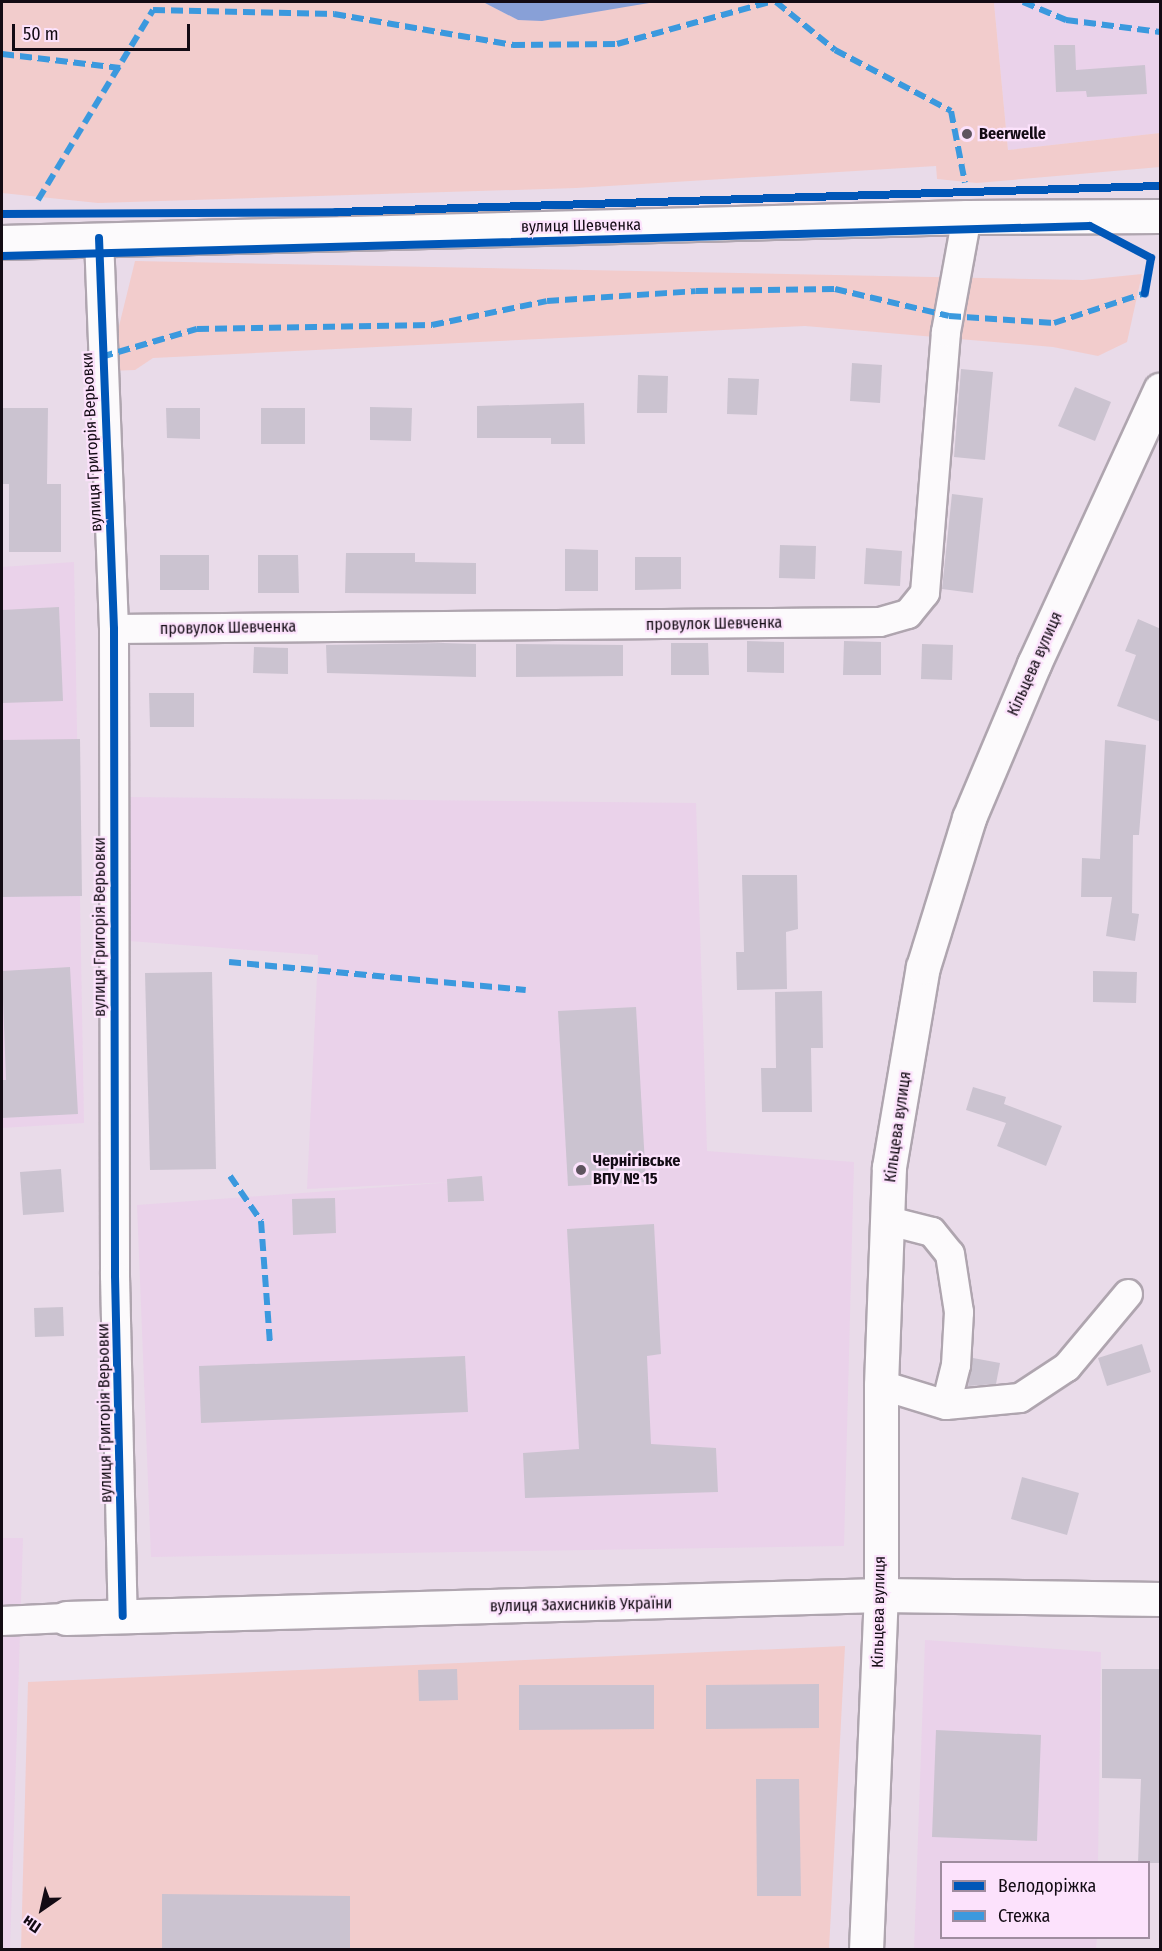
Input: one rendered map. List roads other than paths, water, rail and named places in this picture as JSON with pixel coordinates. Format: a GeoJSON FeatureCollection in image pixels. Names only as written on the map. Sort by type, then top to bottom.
{"type":"FeatureCollection","features":[{"type":"Feature","properties":{"kind":"main road","name":"вулиця Шевченка"},"geometry":{"type":"LineString","coordinates":[[2,242],[967,217],[1161,216]]}},
{"type":"Feature","properties":{"kind":"main road","name":"Кільцева вулиця"},"geometry":{"type":"LineString","coordinates":[[866,1950],[881,1595],[881,1385],[890,1167],[922,967],[969,818],[1034,664],[1161,390]]}},
{"type":"Feature","properties":{"kind":"main road","name":"вулиця Захисників України"},"geometry":{"type":"LineString","coordinates":[[66,1618],[881,1595],[1161,1599]]}},
{"type":"Feature","properties":{"kind":"street","name":"провулок Шевченка"},"geometry":{"type":"LineString","coordinates":[[114,629],[880,622],[909,614],[925,593],[946,332],[967,217]]}},
{"type":"Feature","properties":{"kind":"street","name":"вулиця Григорія Верьовки"},"geometry":{"type":"LineString","coordinates":[[99,238],[114,629],[115,1276],[123,1616]]}},
{"type":"Feature","properties":{"kind":"street"},"geometry":{"type":"LineString","coordinates":[[889,1221],[932,1232],[950,1254],[959,1312],[956,1365],[946,1405]]}},
{"type":"Feature","properties":{"kind":"street"},"geometry":{"type":"LineString","coordinates":[[881,1385],[946,1405],[1020,1398],[1067,1367],[1128,1294]]}},
{"type":"Feature","properties":{"kind":"street","name":"вулиця Захисників України"},"geometry":{"type":"LineString","coordinates":[[2,1621],[66,1618]]}},
{"type":"Feature","properties":{"kind":"water"},"geometry":{"type":"Polygon","coordinates":[[[483,2],[655,2],[542,21],[518,20],[483,2]]]}},
{"type":"Feature","properties":{"kind":"place","name":"Beerwelle"},"geometry":{"type":"Point","coordinates":[967,134]}},
{"type":"Feature","properties":{"kind":"place","name":"Чернігівське ВПУ № 15"},"geometry":{"type":"Point","coordinates":[581,1170]}}]}
